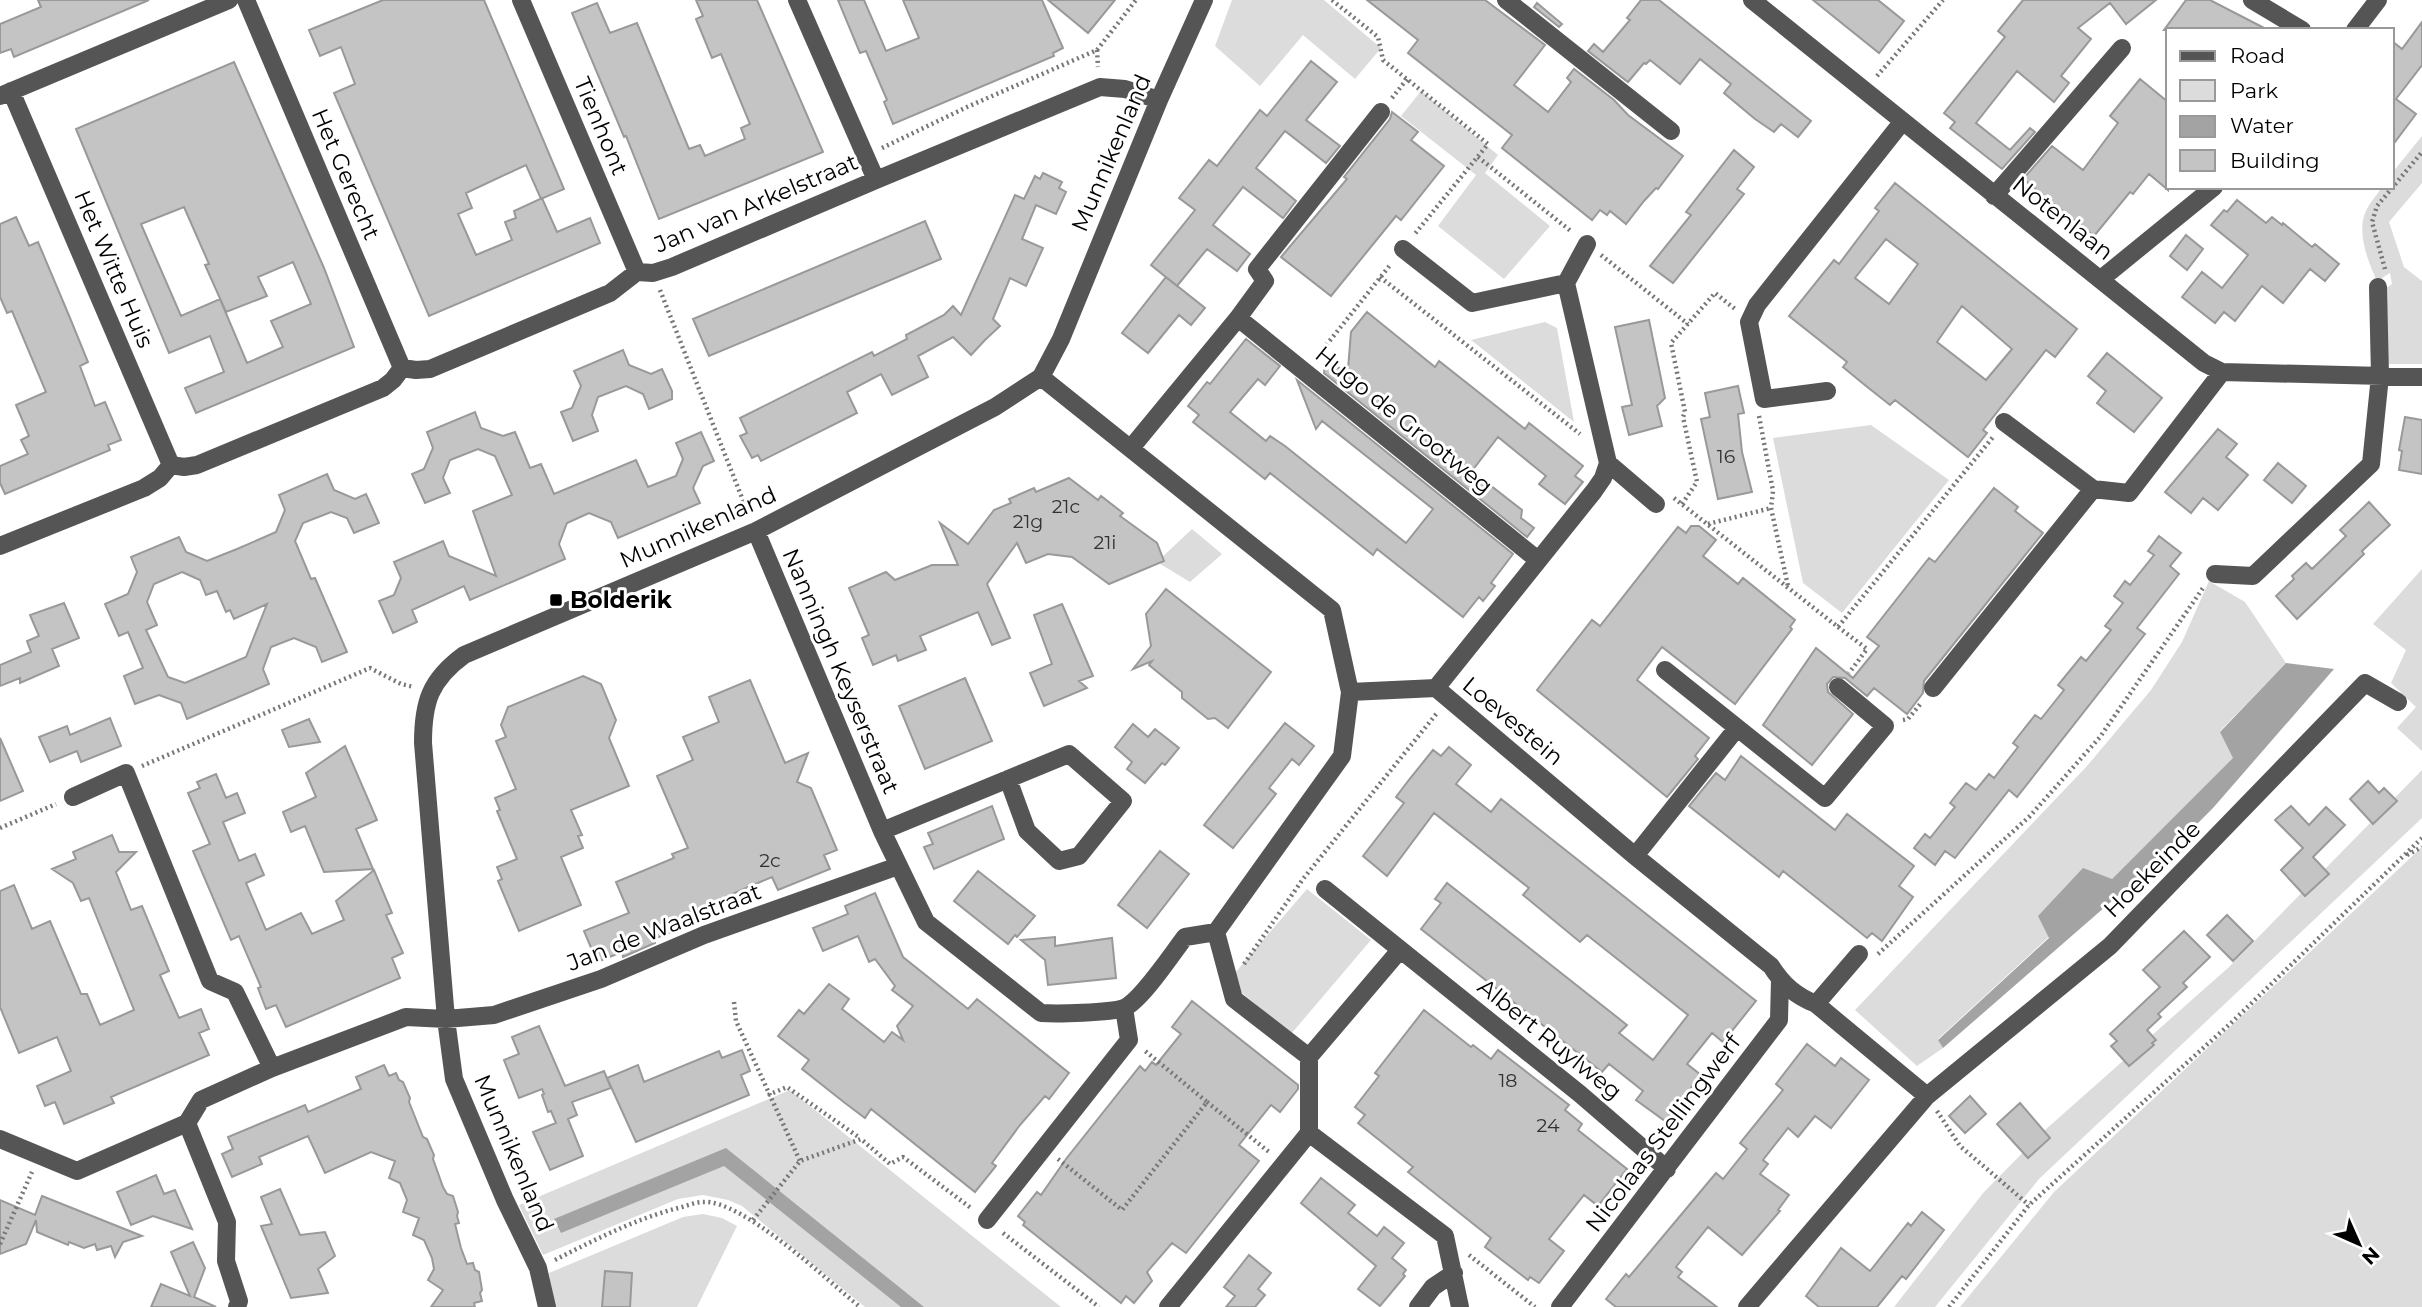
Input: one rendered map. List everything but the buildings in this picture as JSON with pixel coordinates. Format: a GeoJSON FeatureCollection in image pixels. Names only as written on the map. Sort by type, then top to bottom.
{"type":"FeatureCollection","features":[{"type":"Feature","properties":{"kind":"street"},"geometry":{"type":"LineString","coordinates":[[6,94],[229,0]]}},
{"type":"Feature","properties":{"kind":"street","name":"Het Gerecht"},"geometry":{"type":"LineString","coordinates":[[246,0],[402,368]]}},
{"type":"Feature","properties":{"kind":"street","name":"Tienhont"},"geometry":{"type":"LineString","coordinates":[[521,0],[645,272]]}},
{"type":"Feature","properties":{"kind":"street"},"geometry":{"type":"LineString","coordinates":[[797,0],[876,180]]}},
{"type":"Feature","properties":{"kind":"street","name":"Munnikenland"},"geometry":{"type":"LineString","coordinates":[[547,1307],[538,1268],[505,1200],[454,1079],[446,1020],[423,743],[423,716],[432,691],[445,669],[464,655],[756,531],[995,408],[1041,377],[1062,339],[1159,100],[1204,0]]}},
{"type":"Feature","properties":{"kind":"street"},"geometry":{"type":"LineString","coordinates":[[1506,0],[1671,131]]}},
{"type":"Feature","properties":{"kind":"street","name":"Notenlaan"},"geometry":{"type":"LineString","coordinates":[[1752,0],[2204,363],[2222,372]]}},
{"type":"Feature","properties":{"kind":"street"},"geometry":{"type":"LineString","coordinates":[[2252,0],[2299,28]]}},
{"type":"Feature","properties":{"kind":"street"},"geometry":{"type":"LineString","coordinates":[[2357,28],[2378,0]]}},
{"type":"Feature","properties":{"kind":"street"},"geometry":{"type":"LineString","coordinates":[[1994,196],[2122,48]]}},
{"type":"Feature","properties":{"kind":"street","name":"Jan van Arkelstraat"},"geometry":{"type":"LineString","coordinates":[[402,368],[430,369],[610,293],[645,272],[671,267],[1100,88],[1125,89],[1159,100]]}},
{"type":"Feature","properties":{"kind":"street","name":"Het Witte Huis"},"geometry":{"type":"LineString","coordinates":[[6,94],[171,465]]}},
{"type":"Feature","properties":{"kind":"street"},"geometry":{"type":"LineString","coordinates":[[1131,447],[1238,318],[1265,281],[1257,269],[1381,113]]}},
{"type":"Feature","properties":{"kind":"street"},"geometry":{"type":"LineString","coordinates":[[1827,391],[1764,399],[1749,321],[1757,305],[1903,121]]}},
{"type":"Feature","properties":{"kind":"street"},"geometry":{"type":"LineString","coordinates":[[2101,279],[2212,189]]}},
{"type":"Feature","properties":{"kind":"street"},"geometry":{"type":"LineString","coordinates":[[1443,694],[1538,560],[1603,478],[1607,458],[1566,283],[1587,244]]}},
{"type":"Feature","properties":{"kind":"street"},"geometry":{"type":"LineString","coordinates":[[1402,249],[1472,303],[1566,283]]}},
{"type":"Feature","properties":{"kind":"street"},"geometry":{"type":"LineString","coordinates":[[2215,574],[2253,576],[2371,464],[2380,376],[2378,286]]}},
{"type":"Feature","properties":{"kind":"street","name":"Hugo de Grootweg"},"geometry":{"type":"LineString","coordinates":[[1238,318],[1538,560]]}},
{"type":"Feature","properties":{"kind":"street"},"geometry":{"type":"LineString","coordinates":[[0,546],[144,488],[160,478],[171,465],[197,465],[383,388],[402,368]]}},
{"type":"Feature","properties":{"kind":"street"},"geometry":{"type":"LineString","coordinates":[[2004,422],[2093,489],[2129,492],[2222,372],[2422,377]]}},
{"type":"Feature","properties":{"kind":"street"},"geometry":{"type":"LineString","coordinates":[[987,1220],[1129,1040],[1124,1007],[1140,995],[1185,937],[1216,932],[1342,756],[1350,692],[1332,610],[1041,377]]}},
{"type":"Feature","properties":{"kind":"street"},"geometry":{"type":"LineString","coordinates":[[1607,458],[1656,504]]}},
{"type":"Feature","properties":{"kind":"street"},"geometry":{"type":"LineString","coordinates":[[1933,688],[2093,489]]}},
{"type":"Feature","properties":{"kind":"street","name":"Nanningh Keyserstraat"},"geometry":{"type":"LineString","coordinates":[[756,531],[882,831],[926,922],[1041,1013],[1058,1014],[1124,1007]]}},
{"type":"Feature","properties":{"kind":"street"},"geometry":{"type":"LineString","coordinates":[[1665,670],[1825,798],[1885,726],[1838,687]]}},
{"type":"Feature","properties":{"kind":"street","name":"Hoekeinde"},"geometry":{"type":"LineString","coordinates":[[1747,1307],[1927,1096],[2110,946],[2365,683],[2398,702]]}},
{"type":"Feature","properties":{"kind":"street","name":"Loevestein"},"geometry":{"type":"LineString","coordinates":[[1350,692],[1443,694],[1635,856],[1771,966],[1780,980]]}},
{"type":"Feature","properties":{"kind":"street"},"geometry":{"type":"LineString","coordinates":[[1635,856],[1737,727]]}},
{"type":"Feature","properties":{"kind":"street","name":"Nanningh Keyserstraat"},"geometry":{"type":"LineString","coordinates":[[882,831],[1007,779],[1069,754],[1123,801],[1079,856],[1059,861],[1027,831],[1007,779]]}},
{"type":"Feature","properties":{"kind":"street"},"geometry":{"type":"LineString","coordinates":[[73,797],[126,773],[210,981],[235,992],[272,1068]]}},
{"type":"Feature","properties":{"kind":"street","name":"Jan de Waalstraat"},"geometry":{"type":"LineString","coordinates":[[187,1123],[201,1100],[272,1068],[406,1017],[446,1020],[494,1015],[601,979],[704,935],[898,866]]}},
{"type":"Feature","properties":{"kind":"street","name":"Albert Ruylweg"},"geometry":{"type":"LineString","coordinates":[[1325,889],[1580,1094],[1667,1169]]}},
{"type":"Feature","properties":{"kind":"street"},"geometry":{"type":"LineString","coordinates":[[1216,932],[1234,999],[1309,1058]]}},
{"type":"Feature","properties":{"kind":"street"},"geometry":{"type":"LineString","coordinates":[[1168,1307],[1308,1133],[1309,1058],[1400,950]]}},
{"type":"Feature","properties":{"kind":"street"},"geometry":{"type":"LineString","coordinates":[[1816,1004],[1859,954]]}},
{"type":"Feature","properties":{"kind":"street"},"geometry":{"type":"LineString","coordinates":[[1780,980],[1799,997],[1816,1004],[1927,1096]]}},
{"type":"Feature","properties":{"kind":"street","name":"Nicolaas Stellingwerf"},"geometry":{"type":"LineString","coordinates":[[1560,1307],[1779,1020],[1780,980]]}},
{"type":"Feature","properties":{"kind":"street"},"geometry":{"type":"LineString","coordinates":[[0,1139],[77,1171],[187,1123],[227,1222],[226,1261],[239,1301],[237,1307]]}},
{"type":"Feature","properties":{"kind":"street"},"geometry":{"type":"LineString","coordinates":[[1308,1133],[1445,1236],[1460,1307]]}},
{"type":"Feature","properties":{"kind":"street"},"geometry":{"type":"LineString","coordinates":[[1418,1307],[1433,1287],[1454,1273]]}},
{"type":"Feature","properties":{"kind":"path"},"geometry":{"type":"LineString","coordinates":[[866,156],[967,107],[1097,50],[1136,0]]}},
{"type":"Feature","properties":{"kind":"path"},"geometry":{"type":"LineString","coordinates":[[1305,372],[1488,144],[1383,60],[1378,37],[1332,0]]}},
{"type":"Feature","properties":{"kind":"path"},"geometry":{"type":"LineString","coordinates":[[1865,90],[1943,0]]}},
{"type":"Feature","properties":{"kind":"path"},"geometry":{"type":"LineString","coordinates":[[2394,186],[2422,152]]}},
{"type":"Feature","properties":{"kind":"path"},"geometry":{"type":"LineString","coordinates":[[2378,286],[2387,278],[2372,222],[2377,206],[2391,189]]}},
{"type":"Feature","properties":{"kind":"path"},"geometry":{"type":"LineString","coordinates":[[645,272],[756,531]]}},
{"type":"Feature","properties":{"kind":"path"},"geometry":{"type":"LineString","coordinates":[[1380,277],[1607,458]]}},
{"type":"Feature","properties":{"kind":"path"},"geometry":{"type":"LineString","coordinates":[[1682,504],[1697,482],[1671,343],[1715,293],[1749,321]]}},
{"type":"Feature","properties":{"kind":"path"},"geometry":{"type":"LineString","coordinates":[[1764,399],[1759,411],[1773,491],[1771,508],[1788,588]]}},
{"type":"Feature","properties":{"kind":"path"},"geometry":{"type":"LineString","coordinates":[[1838,627],[2004,422]]}},
{"type":"Feature","properties":{"kind":"path"},"geometry":{"type":"LineString","coordinates":[[1656,504],[1669,494],[1867,649],[1838,687]]}},
{"type":"Feature","properties":{"kind":"path"},"geometry":{"type":"LineString","coordinates":[[1708,524],[1771,508]]}},
{"type":"Feature","properties":{"kind":"path"},"geometry":{"type":"LineString","coordinates":[[1859,954],[1879,954],[2030,816],[2100,737],[2197,594],[2215,574]]}},
{"type":"Feature","properties":{"kind":"path"},"geometry":{"type":"LineString","coordinates":[[126,773],[370,668],[401,684],[432,691]]}},
{"type":"Feature","properties":{"kind":"path"},"geometry":{"type":"LineString","coordinates":[[1885,726],[1908,719],[1933,688]]}},
{"type":"Feature","properties":{"kind":"path"},"geometry":{"type":"LineString","coordinates":[[1227,972],[1243,965],[1303,878],[1443,694]]}},
{"type":"Feature","properties":{"kind":"path"},"geometry":{"type":"LineString","coordinates":[[0,828],[73,797]]}},
{"type":"Feature","properties":{"kind":"path"},"geometry":{"type":"LineString","coordinates":[[1949,1307],[2029,1205],[2231,1023],[2422,838]]}},
{"type":"Feature","properties":{"kind":"path"},"geometry":{"type":"LineString","coordinates":[[2403,856],[2422,848]]}},
{"type":"Feature","properties":{"kind":"path"},"geometry":{"type":"LineString","coordinates":[[734,1002],[736,1021],[800,1161]]}},
{"type":"Feature","properties":{"kind":"path"},"geometry":{"type":"LineString","coordinates":[[1129,1040],[1284,1164]]}},
{"type":"Feature","properties":{"kind":"path"},"geometry":{"type":"LineString","coordinates":[[768,1095],[787,1087],[861,1139],[890,1164],[903,1157],[1099,1307]]}},
{"type":"Feature","properties":{"kind":"path"},"geometry":{"type":"LineString","coordinates":[[1927,1096],[1960,1146],[2029,1205]]}},
{"type":"Feature","properties":{"kind":"path"},"geometry":{"type":"LineString","coordinates":[[1044,1148],[1122,1210],[1207,1102]]}},
{"type":"Feature","properties":{"kind":"path"},"geometry":{"type":"LineString","coordinates":[[753,1220],[800,1161],[861,1139]]}},
{"type":"Feature","properties":{"kind":"path"},"geometry":{"type":"LineString","coordinates":[[0,1244],[39,1155]]}},
{"type":"Feature","properties":{"kind":"path"},"geometry":{"type":"LineString","coordinates":[[538,1268],[623,1226],[704,1201],[731,1207],[753,1220],[860,1307]]}},
{"type":"Feature","properties":{"kind":"path"},"geometry":{"type":"LineString","coordinates":[[1445,1236],[1535,1307]]}},
{"type":"Feature","properties":{"kind":"green space"},"geometry":{"type":"Polygon","coordinates":[[[1232,0],[1324,0],[1381,48],[1355,79],[1303,35],[1260,86],[1215,46],[1232,0]]]}},
{"type":"Feature","properties":{"kind":"green space"},"geometry":{"type":"Polygon","coordinates":[[[1421,91],[1498,155],[1485,173],[1550,226],[1504,279],[1438,226],[1476,175],[1401,116],[1421,91]]]}},
{"type":"Feature","properties":{"kind":"green space"},"geometry":{"type":"Polygon","coordinates":[[[2422,136],[2422,183],[2389,222],[2404,267],[2422,281],[2422,364],[2390,364],[2381,369],[2382,291],[2392,284],[2390,273],[2377,281],[2364,246],[2362,228],[2368,208],[2381,189],[2394,189],[2394,171],[2422,136]]]}},
{"type":"Feature","properties":{"kind":"green space"},"geometry":{"type":"Polygon","coordinates":[[[1545,322],[1557,328],[1574,422],[1471,340],[1545,322]]]}},
{"type":"Feature","properties":{"kind":"green space"},"geometry":{"type":"Polygon","coordinates":[[[1871,425],[1949,480],[1842,613],[1803,583],[1773,438],[1871,425]]]}},
{"type":"Feature","properties":{"kind":"green space"},"geometry":{"type":"Polygon","coordinates":[[[1192,529],[1222,554],[1190,582],[1157,562],[1192,529]]]}},
{"type":"Feature","properties":{"kind":"green space"},"geometry":{"type":"Polygon","coordinates":[[[2422,569],[2422,751],[2397,728],[2416,707],[2391,683],[2406,650],[2373,624],[2422,569]]]}},
{"type":"Feature","properties":{"kind":"green space"},"geometry":{"type":"Polygon","coordinates":[[[2209,581],[2245,602],[2286,663],[2220,731],[2234,758],[2112,879],[1938,1039],[1943,1048],[1917,1066],[1855,1010],[2087,766],[2151,690],[2182,642],[2209,581]]]}},
{"type":"Feature","properties":{"kind":"green space"},"geometry":{"type":"Polygon","coordinates":[[[2422,770],[2422,818],[2039,1179],[1935,1307],[1894,1307],[1984,1192],[2045,1130],[2229,967],[2422,770]]]}},
{"type":"Feature","properties":{"kind":"green space"},"geometry":{"type":"Polygon","coordinates":[[[2422,847],[2422,1307],[1960,1307],[2054,1192],[2422,847]]]}},
{"type":"Feature","properties":{"kind":"green space"},"geometry":{"type":"Polygon","coordinates":[[[1307,889],[1371,940],[1291,1034],[1241,992],[1234,974],[1307,889]]]}},
{"type":"Feature","properties":{"kind":"green space"},"geometry":{"type":"Polygon","coordinates":[[[790,1090],[1061,1307],[865,1307],[742,1206],[703,1195],[678,1199],[543,1255],[519,1205],[790,1090]]]}},
{"type":"Feature","properties":{"kind":"green space"},"geometry":{"type":"Polygon","coordinates":[[[703,1214],[722,1218],[737,1226],[697,1307],[554,1307],[549,1273],[683,1217],[703,1214]]]}},
{"type":"Feature","properties":{"kind":"water"},"geometry":{"type":"Polygon","coordinates":[[[2286,663],[2334,669],[2213,808],[2175,846],[1943,1048],[1938,1040],[2049,938],[2038,916],[2083,868],[2112,879],[2233,758],[2220,732],[2286,663]]]}},
{"type":"Feature","properties":{"kind":"water"},"geometry":{"type":"Polygon","coordinates":[[[726,1148],[924,1307],[901,1307],[724,1166],[561,1233],[554,1219],[726,1148]]]}},
{"type":"Feature","properties":{"kind":"place","name":"Bolderik"},"geometry":{"type":"Point","coordinates":[556,600]}}]}
